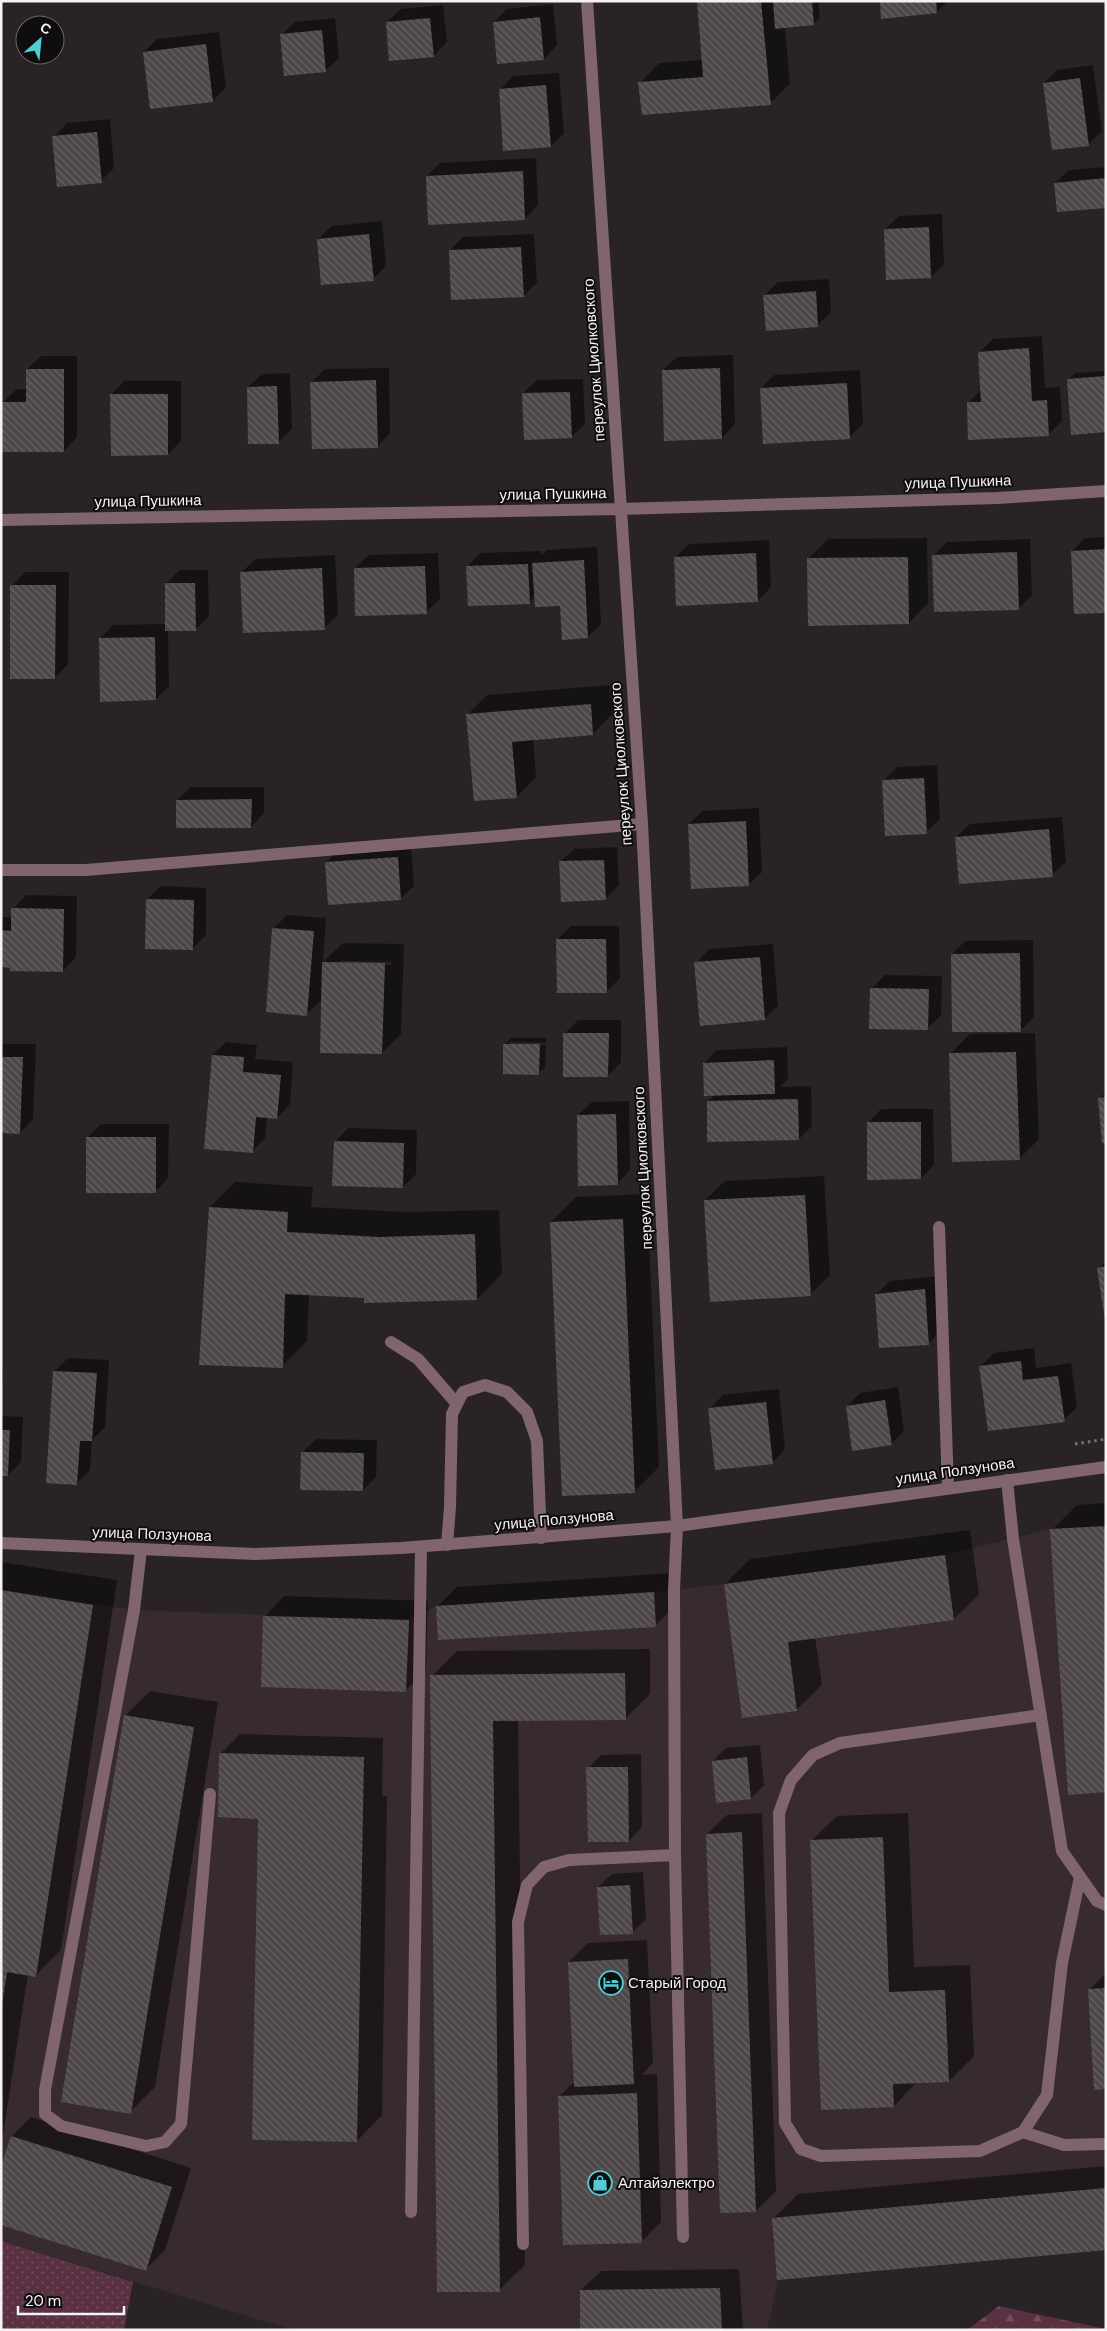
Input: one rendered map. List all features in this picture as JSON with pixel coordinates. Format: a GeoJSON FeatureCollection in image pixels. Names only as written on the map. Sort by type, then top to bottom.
{"type":"FeatureCollection","features":[{"type":"Feature","properties":{"kind":"street","name":"переулок Циолковского"},"geometry":{"type":"LineString","coordinates":[[587,1],[642,824],[677,1526],[674,1590],[675,1854],[683,2237]]}},
{"type":"Feature","properties":{"kind":"street","name":"улица Пушкина"},"geometry":{"type":"LineString","coordinates":[[1,520],[620,509],[997,498],[1106,491]]}},
{"type":"Feature","properties":{"kind":"street"},"geometry":{"type":"LineString","coordinates":[[1,870],[86,870],[642,824]]}},
{"type":"Feature","properties":{"kind":"street"},"geometry":{"type":"LineString","coordinates":[[939,1227],[948,1488]]}},
{"type":"Feature","properties":{"kind":"street"},"geometry":{"type":"LineString","coordinates":[[391,1342],[418,1359],[457,1404]]}},
{"type":"Feature","properties":{"kind":"street"},"geometry":{"type":"LineString","coordinates":[[447,1545],[452,1414],[463,1392],[485,1385],[507,1392],[527,1412],[537,1441],[541,1538]]}},
{"type":"Feature","properties":{"kind":"street","name":"улица Ползунова"},"geometry":{"type":"LineString","coordinates":[[1,1543],[255,1554],[421,1547],[677,1526],[1106,1467]]}},
{"type":"Feature","properties":{"kind":"street"},"geometry":{"type":"LineString","coordinates":[[1008,1480],[1013,1539],[1062,1851],[1097,1901],[1106,1905]]}},
{"type":"Feature","properties":{"kind":"street"},"geometry":{"type":"LineString","coordinates":[[411,2212],[421,1547]]}},
{"type":"Feature","properties":{"kind":"street"},"geometry":{"type":"LineString","coordinates":[[141,1550],[134,1610],[46,2090],[45,2114],[61,2126],[146,2146],[166,2142],[181,2124],[210,1794]]}},
{"type":"Feature","properties":{"kind":"street"},"geometry":{"type":"LineString","coordinates":[[1041,1715],[840,1743],[813,1755],[791,1780],[779,1813],[785,2123],[801,2148],[821,2156],[980,2151],[1023,2132],[1047,2095],[1062,1963],[1080,1877]]}},
{"type":"Feature","properties":{"kind":"street"},"geometry":{"type":"LineString","coordinates":[[523,2244],[518,1922],[528,1885],[544,1867],[569,1860],[675,1854]]}},
{"type":"Feature","properties":{"kind":"street"},"geometry":{"type":"LineString","coordinates":[[1023,2132],[1064,2145],[1106,2144]]}},
{"type":"Feature","properties":{"kind":"shaded area"},"geometry":{"type":"Polygon","coordinates":[[[1106,1526],[1106,2250],[778,2280],[767,2330],[293,2330],[1,2241],[1,1590],[134,1610],[408,1620],[436,1606],[654,1592],[724,1584],[945,1555],[1050,1529],[1106,1526]]]}},
{"type":"Feature","properties":{"kind":"green space"},"geometry":{"type":"Polygon","coordinates":[[[1,2241],[133,2282],[124,2330],[1,2330],[1,2241]]]}},
{"type":"Feature","properties":{"kind":"green space"},"geometry":{"type":"Polygon","coordinates":[[[999,2306],[1106,2329],[1106,2330],[967,2330],[999,2306]]]}},
{"type":"Feature","properties":{"kind":"building"},"geometry":{"type":"Polygon","coordinates":[[[697,1],[761,1],[771,105],[642,115],[638,82],[703,77],[697,1]]]}},
{"type":"Feature","properties":{"kind":"building"},"geometry":{"type":"Polygon","coordinates":[[[773,1],[812,1],[814,25],[775,29],[773,1]]]}},
{"type":"Feature","properties":{"kind":"building"},"geometry":{"type":"Polygon","coordinates":[[[880,1],[936,1],[937,13],[881,19],[880,1]]]}},
{"type":"Feature","properties":{"kind":"building"},"geometry":{"type":"Polygon","coordinates":[[[540,17],[544,60],[497,64],[493,22],[540,17]]]}},
{"type":"Feature","properties":{"kind":"building"},"geometry":{"type":"Polygon","coordinates":[[[430,18],[434,57],[389,61],[386,22],[430,18]]]}},
{"type":"Feature","properties":{"kind":"building"},"geometry":{"type":"Polygon","coordinates":[[[322,30],[326,72],[284,76],[280,34],[322,30]]]}},
{"type":"Feature","properties":{"kind":"building"},"geometry":{"type":"Polygon","coordinates":[[[206,44],[213,102],[150,109],[143,52],[206,44]]]}},
{"type":"Feature","properties":{"kind":"building"},"geometry":{"type":"Polygon","coordinates":[[[1080,78],[1089,146],[1052,150],[1043,83],[1080,78]]]}},
{"type":"Feature","properties":{"kind":"building"},"geometry":{"type":"Polygon","coordinates":[[[546,85],[551,147],[503,151],[499,89],[546,85]]]}},
{"type":"Feature","properties":{"kind":"building"},"geometry":{"type":"Polygon","coordinates":[[[97,132],[102,183],[57,187],[52,136],[97,132]]]}},
{"type":"Feature","properties":{"kind":"building"},"geometry":{"type":"Polygon","coordinates":[[[523,171],[525,220],[428,225],[426,176],[523,171]]]}},
{"type":"Feature","properties":{"kind":"building"},"geometry":{"type":"Polygon","coordinates":[[[1106,178],[1106,208],[1057,212],[1054,183],[1106,178]]]}},
{"type":"Feature","properties":{"kind":"building"},"geometry":{"type":"Polygon","coordinates":[[[929,227],[931,278],[886,280],[884,229],[929,227]]]}},
{"type":"Feature","properties":{"kind":"building"},"geometry":{"type":"Polygon","coordinates":[[[369,234],[374,281],[321,285],[317,239],[369,234]]]}},
{"type":"Feature","properties":{"kind":"building"},"geometry":{"type":"Polygon","coordinates":[[[521,247],[524,297],[451,300],[449,250],[521,247]]]}},
{"type":"Feature","properties":{"kind":"building"},"geometry":{"type":"Polygon","coordinates":[[[816,291],[818,327],[766,331],[763,295],[816,291]]]}},
{"type":"Feature","properties":{"kind":"building"},"geometry":{"type":"Polygon","coordinates":[[[1029,348],[1032,401],[1047,400],[1049,436],[968,440],[967,402],[981,402],[978,352],[1029,348]]]}},
{"type":"Feature","properties":{"kind":"building"},"geometry":{"type":"Polygon","coordinates":[[[720,368],[722,439],[664,441],[662,370],[720,368]]]}},
{"type":"Feature","properties":{"kind":"building"},"geometry":{"type":"Polygon","coordinates":[[[26,369],[64,369],[64,452],[2,452],[2,402],[26,402],[26,369]]]}},
{"type":"Feature","properties":{"kind":"building"},"geometry":{"type":"Polygon","coordinates":[[[1106,376],[1106,432],[1071,435],[1067,379],[1106,376]]]}},
{"type":"Feature","properties":{"kind":"building"},"geometry":{"type":"Polygon","coordinates":[[[376,380],[378,448],[312,449],[310,382],[376,380]]]}},
{"type":"Feature","properties":{"kind":"building"},"geometry":{"type":"Polygon","coordinates":[[[847,383],[850,439],[763,444],[760,388],[847,383]]]}},
{"type":"Feature","properties":{"kind":"building"},"geometry":{"type":"Polygon","coordinates":[[[277,386],[279,444],[248,444],[247,387],[277,386]]]}},
{"type":"Feature","properties":{"kind":"building"},"geometry":{"type":"Polygon","coordinates":[[[570,392],[572,438],[524,440],[522,393],[570,392]]]}},
{"type":"Feature","properties":{"kind":"building"},"geometry":{"type":"Polygon","coordinates":[[[110,394],[168,394],[168,455],[111,456],[110,394]]]}},
{"type":"Feature","properties":{"kind":"building"},"geometry":{"type":"Polygon","coordinates":[[[1106,549],[1106,613],[1074,614],[1071,551],[1106,549]]]}},
{"type":"Feature","properties":{"kind":"building"},"geometry":{"type":"Polygon","coordinates":[[[1017,552],[1019,610],[934,612],[932,555],[1017,552]]]}},
{"type":"Feature","properties":{"kind":"building"},"geometry":{"type":"Polygon","coordinates":[[[756,553],[758,602],[676,606],[674,557],[756,553]]]}},
{"type":"Feature","properties":{"kind":"building"},"geometry":{"type":"Polygon","coordinates":[[[908,557],[909,624],[808,626],[807,558],[908,557]]]}},
{"type":"Feature","properties":{"kind":"building"},"geometry":{"type":"Polygon","coordinates":[[[584,560],[588,638],[562,640],[560,606],[535,607],[532,563],[584,560]]]}},
{"type":"Feature","properties":{"kind":"building"},"geometry":{"type":"Polygon","coordinates":[[[528,564],[530,604],[468,606],[466,566],[528,564]]]}},
{"type":"Feature","properties":{"kind":"building"},"geometry":{"type":"Polygon","coordinates":[[[425,566],[427,614],[355,616],[354,568],[425,566]]]}},
{"type":"Feature","properties":{"kind":"building"},"geometry":{"type":"Polygon","coordinates":[[[322,568],[325,630],[243,633],[240,572],[322,568]]]}},
{"type":"Feature","properties":{"kind":"building"},"geometry":{"type":"Polygon","coordinates":[[[165,583],[195,583],[196,631],[165,631],[165,583]]]}},
{"type":"Feature","properties":{"kind":"building"},"geometry":{"type":"Polygon","coordinates":[[[10,585],[56,585],[55,679],[10,679],[10,585]]]}},
{"type":"Feature","properties":{"kind":"building"},"geometry":{"type":"Polygon","coordinates":[[[155,637],[156,700],[100,702],[99,638],[155,637]]]}},
{"type":"Feature","properties":{"kind":"building"},"geometry":{"type":"Polygon","coordinates":[[[591,704],[593,735],[512,742],[517,798],[474,801],[466,714],[591,704]]]}},
{"type":"Feature","properties":{"kind":"building"},"geometry":{"type":"Polygon","coordinates":[[[924,778],[927,834],[885,836],[882,780],[924,778]]]}},
{"type":"Feature","properties":{"kind":"building"},"geometry":{"type":"Polygon","coordinates":[[[252,799],[251,828],[176,828],[176,800],[252,799]]]}},
{"type":"Feature","properties":{"kind":"building"},"geometry":{"type":"Polygon","coordinates":[[[746,821],[749,886],[691,889],[688,824],[746,821]]]}},
{"type":"Feature","properties":{"kind":"building"},"geometry":{"type":"Polygon","coordinates":[[[1049,829],[1053,877],[959,884],[955,837],[1049,829]]]}},
{"type":"Feature","properties":{"kind":"building"},"geometry":{"type":"Polygon","coordinates":[[[398,857],[401,900],[328,905],[325,862],[398,857]]]}},
{"type":"Feature","properties":{"kind":"building"},"geometry":{"type":"Polygon","coordinates":[[[604,860],[606,900],[561,902],[559,861],[604,860]]]}},
{"type":"Feature","properties":{"kind":"building"},"geometry":{"type":"Polygon","coordinates":[[[146,899],[194,900],[193,950],[145,949],[146,899]]]}},
{"type":"Feature","properties":{"kind":"building"},"geometry":{"type":"Polygon","coordinates":[[[11,908],[64,909],[63,972],[10,971],[10,968],[1,967],[1,930],[11,931],[11,908]]]}},
{"type":"Feature","properties":{"kind":"building"},"geometry":{"type":"Polygon","coordinates":[[[272,928],[314,931],[307,1016],[266,1012],[272,928]]]}},
{"type":"Feature","properties":{"kind":"building"},"geometry":{"type":"Polygon","coordinates":[[[556,939],[606,939],[607,993],[557,993],[556,939]]]}},
{"type":"Feature","properties":{"kind":"building"},"geometry":{"type":"Polygon","coordinates":[[[1020,953],[1021,1032],[952,1032],[951,954],[1020,953]]]}},
{"type":"Feature","properties":{"kind":"building"},"geometry":{"type":"Polygon","coordinates":[[[760,957],[765,1020],[700,1026],[694,962],[760,957]]]}},
{"type":"Feature","properties":{"kind":"building"},"geometry":{"type":"Polygon","coordinates":[[[322,962],[385,963],[382,1054],[320,1053],[322,962]]]}},
{"type":"Feature","properties":{"kind":"building"},"geometry":{"type":"Polygon","coordinates":[[[870,988],[929,989],[928,1030],[869,1029],[870,988]]]}},
{"type":"Feature","properties":{"kind":"building"},"geometry":{"type":"Polygon","coordinates":[[[563,1033],[609,1033],[608,1077],[563,1077],[563,1033]]]}},
{"type":"Feature","properties":{"kind":"building"},"geometry":{"type":"Polygon","coordinates":[[[503,1044],[540,1044],[539,1075],[503,1074],[503,1044]]]}},
{"type":"Feature","properties":{"kind":"building"},"geometry":{"type":"Polygon","coordinates":[[[1016,1052],[1020,1160],[952,1162],[949,1053],[1016,1052]]]}},
{"type":"Feature","properties":{"kind":"building"},"geometry":{"type":"Polygon","coordinates":[[[212,1055],[244,1057],[243,1072],[281,1075],[277,1119],[256,1117],[253,1153],[204,1149],[212,1055]]]}},
{"type":"Feature","properties":{"kind":"building"},"geometry":{"type":"Polygon","coordinates":[[[1,1057],[23,1057],[20,1134],[1,1133],[1,1057]]]}},
{"type":"Feature","properties":{"kind":"building"},"geometry":{"type":"Polygon","coordinates":[[[774,1060],[775,1094],[704,1096],[703,1063],[774,1060]]]}},
{"type":"Feature","properties":{"kind":"building"},"geometry":{"type":"Polygon","coordinates":[[[1106,1097],[1106,1143],[1102,1143],[1098,1098],[1106,1097]]]}},
{"type":"Feature","properties":{"kind":"building"},"geometry":{"type":"Polygon","coordinates":[[[798,1099],[799,1140],[707,1142],[707,1101],[798,1099]]]}},
{"type":"Feature","properties":{"kind":"building"},"geometry":{"type":"Polygon","coordinates":[[[616,1114],[618,1185],[578,1186],[577,1115],[616,1114]]]}},
{"type":"Feature","properties":{"kind":"building"},"geometry":{"type":"Polygon","coordinates":[[[867,1122],[921,1122],[921,1179],[867,1180],[867,1122]]]}},
{"type":"Feature","properties":{"kind":"building"},"geometry":{"type":"Polygon","coordinates":[[[86,1137],[156,1137],[156,1193],[86,1193],[86,1137]]]}},
{"type":"Feature","properties":{"kind":"building"},"geometry":{"type":"Polygon","coordinates":[[[334,1141],[404,1143],[403,1188],[332,1186],[334,1141]]]}},
{"type":"Feature","properties":{"kind":"building"},"geometry":{"type":"Polygon","coordinates":[[[805,1195],[811,1296],[710,1302],[704,1200],[805,1195]]]}},
{"type":"Feature","properties":{"kind":"building"},"geometry":{"type":"Polygon","coordinates":[[[209,1207],[288,1212],[287,1232],[380,1237],[475,1234],[477,1300],[364,1303],[364,1298],[285,1294],[283,1368],[199,1365],[209,1207]]]}},
{"type":"Feature","properties":{"kind":"building"},"geometry":{"type":"Polygon","coordinates":[[[623,1219],[635,1493],[562,1496],[550,1222],[623,1219]]]}},
{"type":"Feature","properties":{"kind":"building"},"geometry":{"type":"Polygon","coordinates":[[[1106,1266],[1106,1320],[1105,1320],[1097,1268],[1106,1266]]]}},
{"type":"Feature","properties":{"kind":"building"},"geometry":{"type":"Polygon","coordinates":[[[925,1289],[929,1345],[879,1348],[875,1294],[925,1289]]]}},
{"type":"Feature","properties":{"kind":"building"},"geometry":{"type":"Polygon","coordinates":[[[1021,1361],[1023,1380],[1058,1376],[1065,1422],[988,1431],[979,1366],[1021,1361]]]}},
{"type":"Feature","properties":{"kind":"building"},"geometry":{"type":"Polygon","coordinates":[[[53,1371],[97,1373],[92,1441],[80,1441],[77,1485],[46,1483],[53,1371]]]}},
{"type":"Feature","properties":{"kind":"building"},"geometry":{"type":"Polygon","coordinates":[[[885,1400],[892,1445],[852,1451],[846,1406],[885,1400]]]}},
{"type":"Feature","properties":{"kind":"building"},"geometry":{"type":"Polygon","coordinates":[[[766,1402],[773,1464],[715,1470],[708,1408],[766,1402]]]}},
{"type":"Feature","properties":{"kind":"building"},"geometry":{"type":"Polygon","coordinates":[[[1,1430],[10,1430],[8,1476],[1,1476],[1,1430]]]}},
{"type":"Feature","properties":{"kind":"building"},"geometry":{"type":"Polygon","coordinates":[[[301,1452],[364,1453],[363,1491],[300,1490],[301,1452]]]}},
{"type":"Feature","properties":{"kind":"building"},"geometry":{"type":"Polygon","coordinates":[[[1106,1526],[1106,1792],[1068,1795],[1050,1529],[1106,1526]]]}},
{"type":"Feature","properties":{"kind":"building"},"geometry":{"type":"Polygon","coordinates":[[[945,1555],[954,1620],[788,1642],[797,1711],[742,1718],[724,1584],[945,1555]]]}},
{"type":"Feature","properties":{"kind":"building"},"geometry":{"type":"Polygon","coordinates":[[[1,1590],[93,1605],[36,1977],[7,1972],[2,2005],[1,1590]]]}},
{"type":"Feature","properties":{"kind":"building"},"geometry":{"type":"Polygon","coordinates":[[[654,1592],[656,1627],[438,1640],[436,1606],[654,1592]]]}},
{"type":"Feature","properties":{"kind":"building"},"geometry":{"type":"Polygon","coordinates":[[[263,1616],[409,1620],[406,1692],[261,1687],[263,1616]]]}},
{"type":"Feature","properties":{"kind":"building"},"geometry":{"type":"Polygon","coordinates":[[[625,1673],[626,1720],[493,1721],[500,2292],[437,2292],[430,1675],[625,1673]]]}},
{"type":"Feature","properties":{"kind":"building"},"geometry":{"type":"Polygon","coordinates":[[[124,1715],[194,1727],[131,2114],[61,2102],[124,1715]]]}},
{"type":"Feature","properties":{"kind":"building"},"geometry":{"type":"Polygon","coordinates":[[[219,1753],[364,1757],[357,2142],[252,2140],[258,1819],[218,1817],[219,1753]]]}},
{"type":"Feature","properties":{"kind":"building"},"geometry":{"type":"Polygon","coordinates":[[[747,1757],[751,1799],[716,1803],[712,1761],[747,1757]]]}},
{"type":"Feature","properties":{"kind":"building"},"geometry":{"type":"Polygon","coordinates":[[[586,1767],[628,1767],[629,1842],[588,1842],[586,1767]]]}},
{"type":"Feature","properties":{"kind":"building"},"geometry":{"type":"Polygon","coordinates":[[[742,1832],[756,2212],[720,2213],[706,1834],[742,1832]]]}},
{"type":"Feature","properties":{"kind":"building"},"geometry":{"type":"Polygon","coordinates":[[[883,1837],[889,1992],[945,1990],[949,2082],[893,2084],[894,2107],[821,2110],[810,1840],[883,1837]]]}},
{"type":"Feature","properties":{"kind":"building"},"geometry":{"type":"Polygon","coordinates":[[[630,1885],[633,1934],[600,1935],[597,1887],[630,1885]]]}},
{"type":"Feature","properties":{"kind":"building"},"geometry":{"type":"Polygon","coordinates":[[[628,1959],[634,2084],[574,2087],[568,1962],[628,1959]]]}},
{"type":"Feature","properties":{"kind":"building"},"geometry":{"type":"Polygon","coordinates":[[[1106,1988],[1106,2089],[1094,2090],[1088,1989],[1106,1988]]]}},
{"type":"Feature","properties":{"kind":"building"},"geometry":{"type":"Polygon","coordinates":[[[637,2093],[642,2243],[563,2245],[558,2096],[637,2093]]]}},
{"type":"Feature","properties":{"kind":"building"},"geometry":{"type":"Polygon","coordinates":[[[11,2136],[172,2187],[146,2271],[1,2225],[1,2165],[11,2136]]]}},
{"type":"Feature","properties":{"kind":"building"},"geometry":{"type":"Polygon","coordinates":[[[1106,2188],[1106,2250],[777,2280],[772,2218],[1106,2188]]]}},
{"type":"Feature","properties":{"kind":"building"},"geometry":{"type":"Polygon","coordinates":[[[720,2288],[722,2330],[580,2330],[580,2290],[720,2288]]]}},
{"type":"Feature","properties":{"kind":"place","name":"Старый Город"},"geometry":{"type":"Point","coordinates":[611,1983]}},
{"type":"Feature","properties":{"kind":"place","name":"Алтайэлектро"},"geometry":{"type":"Point","coordinates":[600,2183]}}]}
